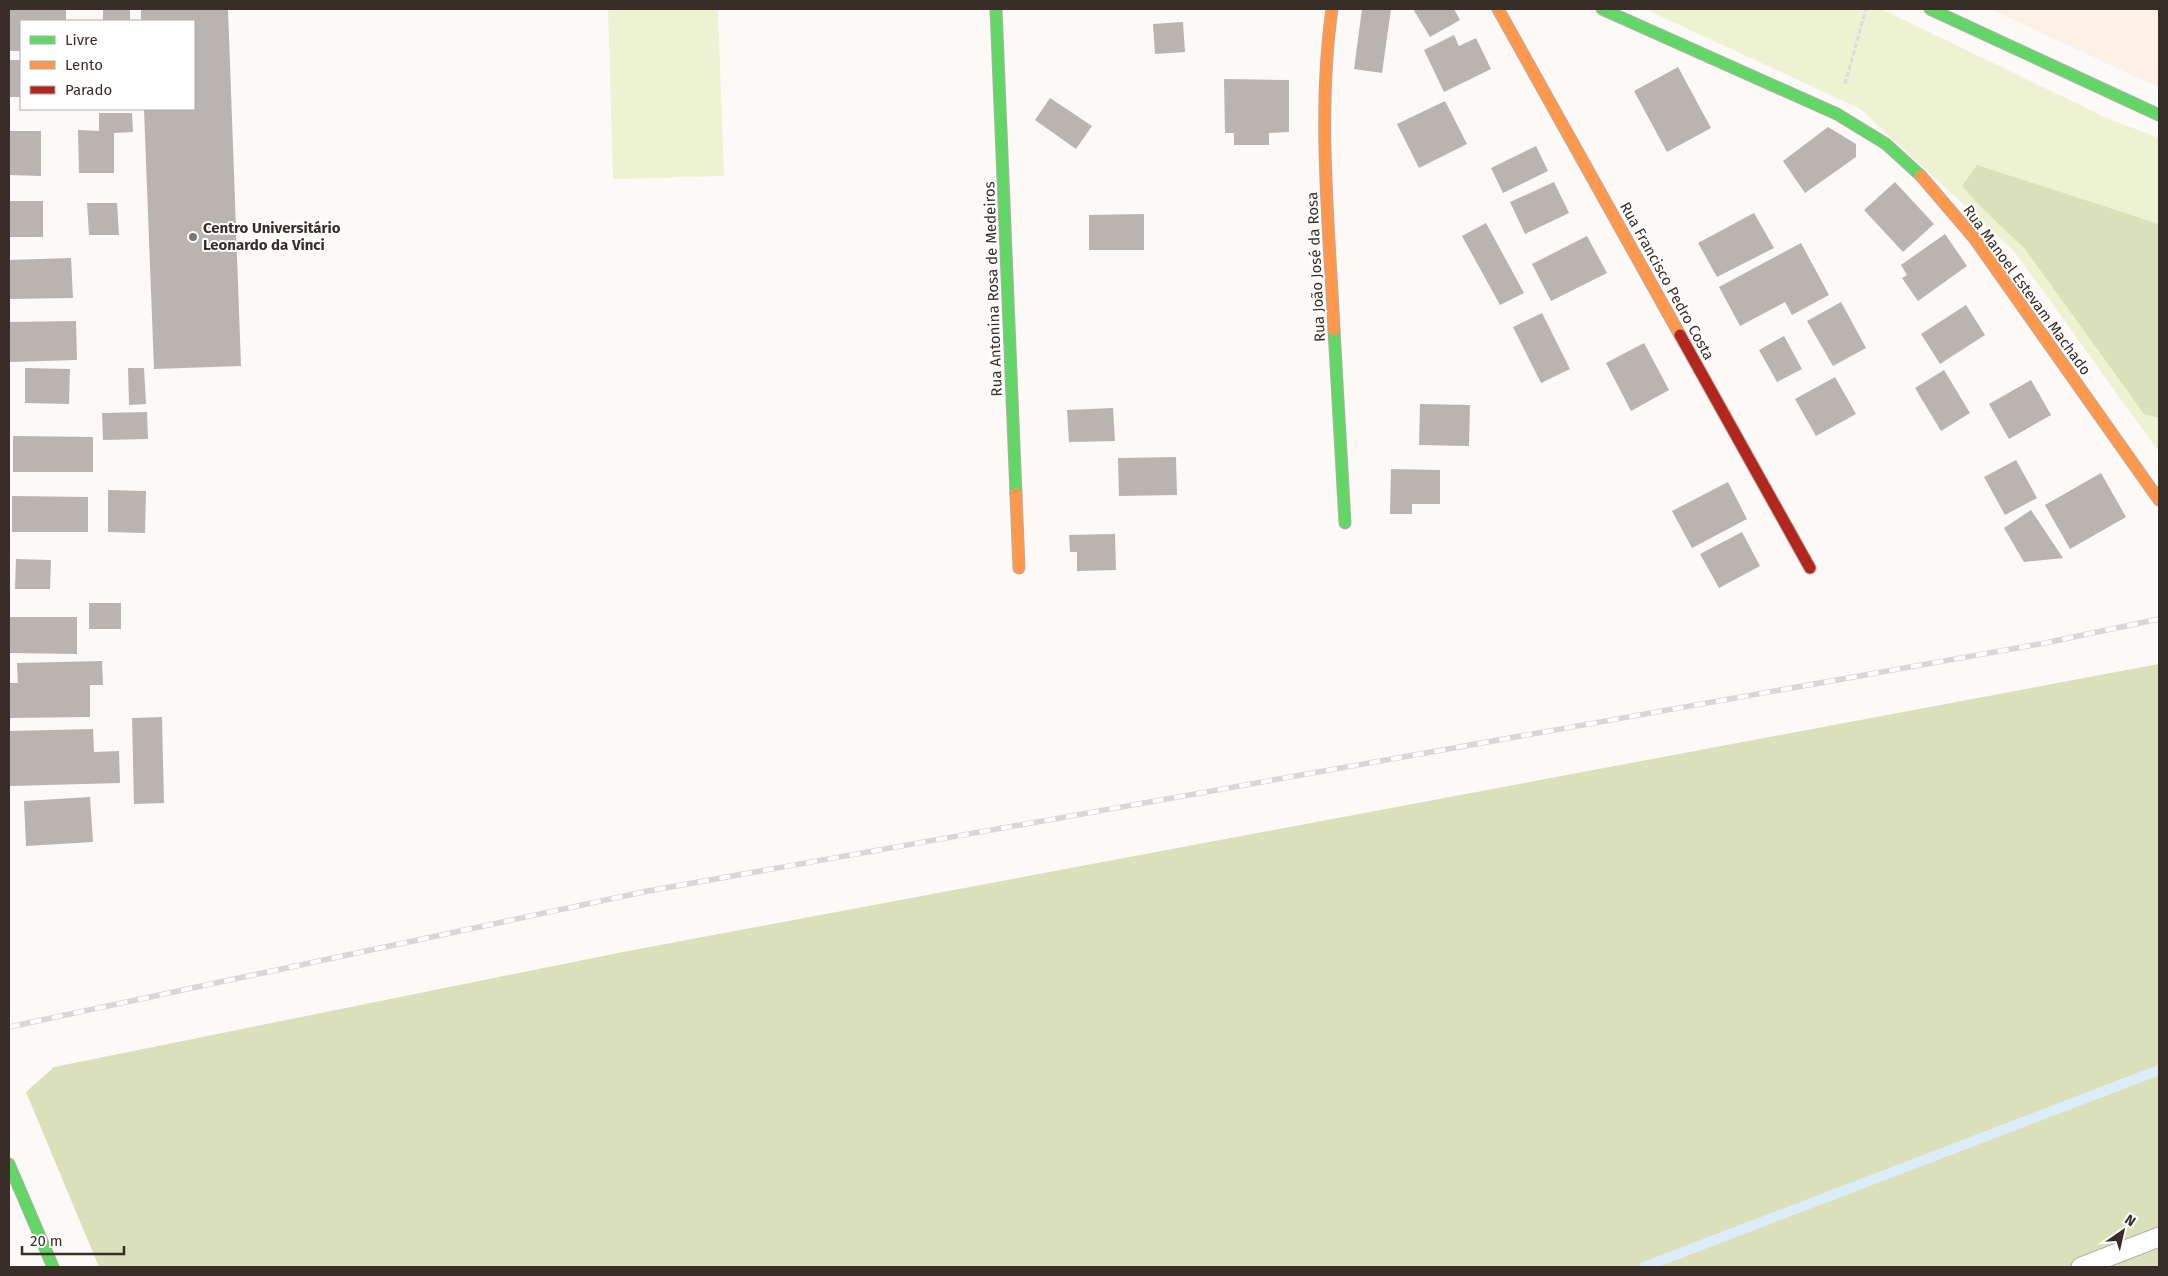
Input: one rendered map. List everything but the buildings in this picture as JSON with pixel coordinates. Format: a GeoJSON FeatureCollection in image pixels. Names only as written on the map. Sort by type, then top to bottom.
{"type":"FeatureCollection","features":[{"type":"Feature","properties":{"kind":"street","name":"Rua Antonina Rosa de Medeiros"},"geometry":{"type":"LineString","coordinates":[[996,9],[1019,568]]}},
{"type":"Feature","properties":{"kind":"street","name":"Rua João José da Rosa"},"geometry":{"type":"LineString","coordinates":[[1332,9],[1325,96],[1324,157],[1345,523]]}},
{"type":"Feature","properties":{"kind":"street","name":"Rua Francisco Pedro Costa"},"geometry":{"type":"LineString","coordinates":[[1498,9],[1810,568]]}},
{"type":"Feature","properties":{"kind":"street","name":"Rua Manoel Estevam Machado"},"geometry":{"type":"LineString","coordinates":[[1602,9],[1837,114],[1886,144],[1908,164],[1968,231],[2159,500]]}},
{"type":"Feature","properties":{"kind":"street"},"geometry":{"type":"LineString","coordinates":[[1930,9],[2159,116]]}},
{"type":"Feature","properties":{"kind":"street"},"geometry":{"type":"LineString","coordinates":[[9,1164],[53,1267]]}},
{"type":"Feature","properties":{"kind":"lane"},"geometry":{"type":"LineString","coordinates":[[2081,1267],[2159,1237]]}},
{"type":"Feature","properties":{"kind":"path"},"geometry":{"type":"LineString","coordinates":[[1837,114],[1866,9]]}},
{"type":"Feature","properties":{"kind":"shaded area"},"geometry":{"type":"Polygon","coordinates":[[[1991,9],[2159,9],[2159,87],[2125,72],[1991,9]]]}},
{"type":"Feature","properties":{"kind":"green space"},"geometry":{"type":"Polygon","coordinates":[[[608,9],[718,9],[724,176],[613,179],[608,9]]]}},
{"type":"Feature","properties":{"kind":"green space"},"geometry":{"type":"Polygon","coordinates":[[[1645,9],[1881,9],[2109,119],[2159,138],[2159,452],[2014,251],[1860,109],[1645,9]]]}},
{"type":"Feature","properties":{"kind":"green space"},"geometry":{"type":"Polygon","coordinates":[[[1977,165],[2159,224],[2159,418],[2144,414],[2025,249],[1962,186],[1977,165]]]}},
{"type":"Feature","properties":{"kind":"green space"},"geometry":{"type":"Polygon","coordinates":[[[2159,664],[2159,1267],[99,1267],[26,1092],[54,1067],[623,952],[2159,664]]]}},
{"type":"Feature","properties":{"kind":"waterway"},"geometry":{"type":"LineString","coordinates":[[1644,1267],[2159,1070]]}},
{"type":"Feature","properties":{"kind":"railway"},"geometry":{"type":"LineString","coordinates":[[9,1027],[648,891],[2045,643],[2159,619]]}},
{"type":"Feature","properties":{"kind":"traffic: fast"},"geometry":{"type":"LineString","coordinates":[[996,9],[1016,494]]}},
{"type":"Feature","properties":{"kind":"traffic: fast"},"geometry":{"type":"LineString","coordinates":[[1602,9],[1837,114],[1886,144],[1921,176]]}},
{"type":"Feature","properties":{"kind":"traffic: fast"},"geometry":{"type":"LineString","coordinates":[[1930,9],[2159,115]]}},
{"type":"Feature","properties":{"kind":"traffic: fast"},"geometry":{"type":"LineString","coordinates":[[1334,330],[1345,523]]}},
{"type":"Feature","properties":{"kind":"traffic: fast"},"geometry":{"type":"LineString","coordinates":[[9,1164],[53,1267]]}},
{"type":"Feature","properties":{"kind":"traffic: slow"},"geometry":{"type":"LineString","coordinates":[[1332,9],[1325,89],[1325,129],[1327,209],[1334,330]]}},
{"type":"Feature","properties":{"kind":"traffic: slow"},"geometry":{"type":"LineString","coordinates":[[1498,9],[1680,335]]}},
{"type":"Feature","properties":{"kind":"traffic: slow"},"geometry":{"type":"LineString","coordinates":[[1921,176],[1974,238],[2159,500]]}},
{"type":"Feature","properties":{"kind":"traffic: slow"},"geometry":{"type":"LineString","coordinates":[[1016,494],[1019,568]]}},
{"type":"Feature","properties":{"kind":"traffic: jam"},"geometry":{"type":"LineString","coordinates":[[1680,335],[1810,568]]}},
{"type":"Feature","properties":{"kind":"place","name":"Centro Universitário Leonardo da Vinci"},"geometry":{"type":"Point","coordinates":[193,237]}}]}
